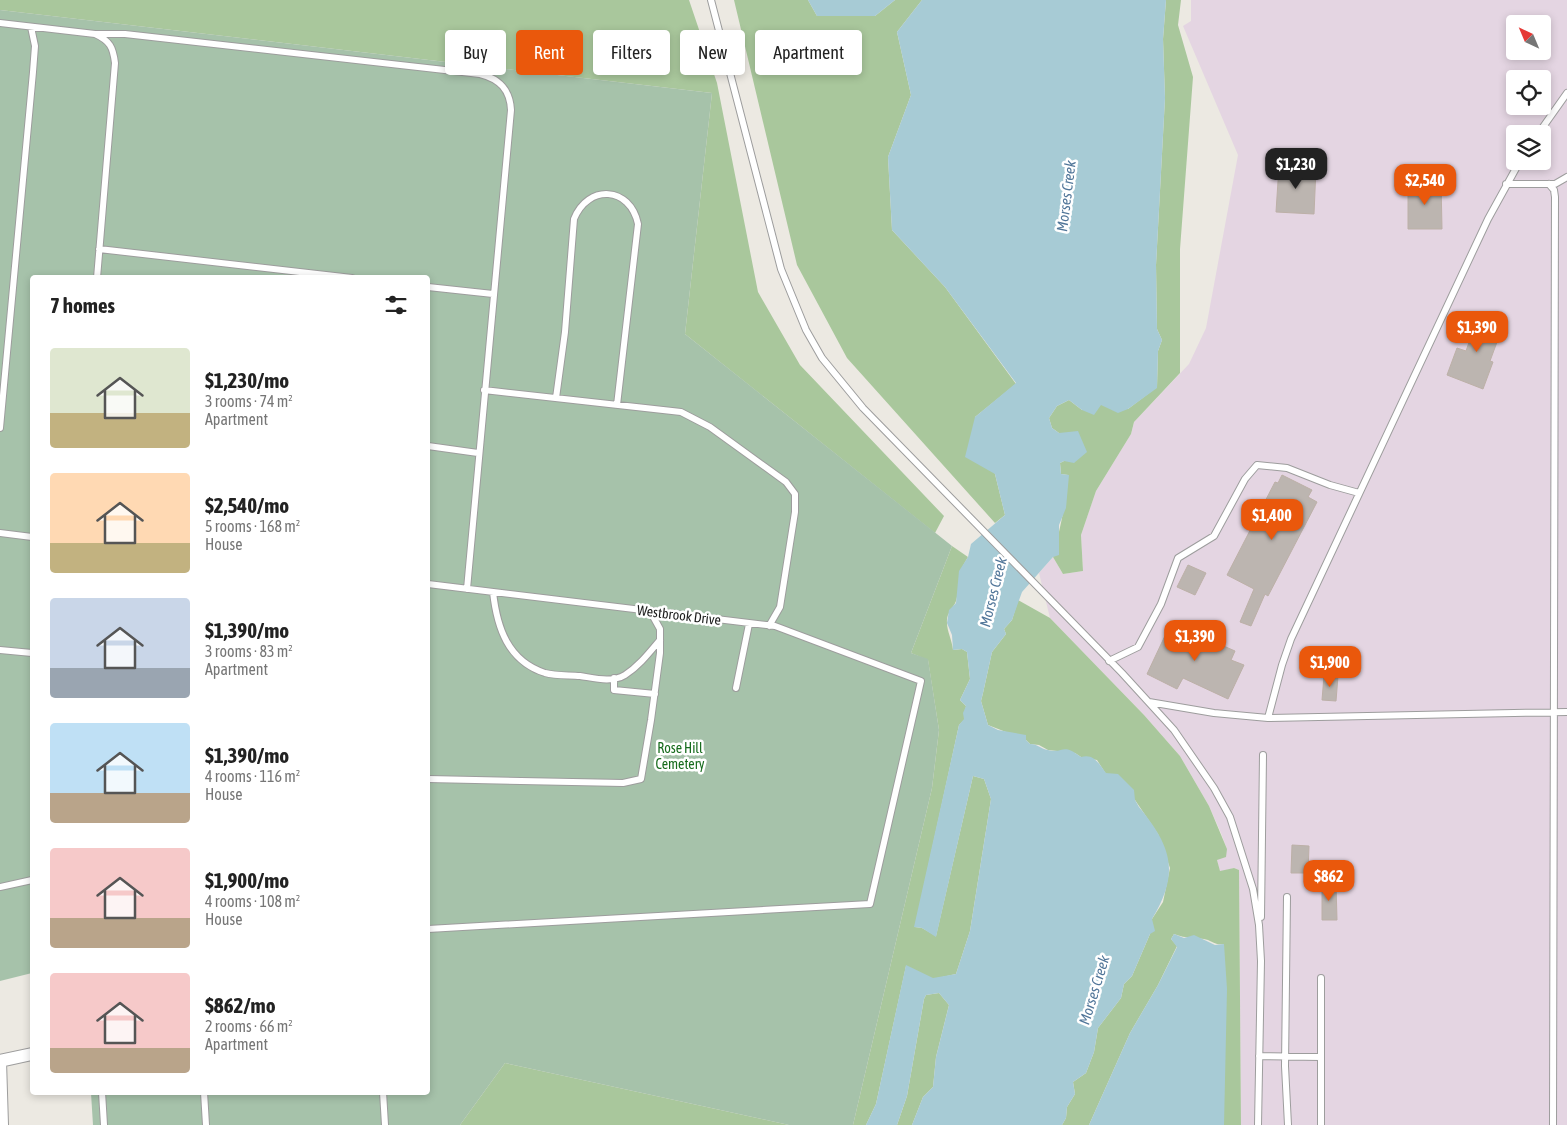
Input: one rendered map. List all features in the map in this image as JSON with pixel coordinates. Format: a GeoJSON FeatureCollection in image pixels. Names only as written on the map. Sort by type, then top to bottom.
{"type":"FeatureCollection","features":[{"type":"Feature","properties":{"kind":"street"},"geometry":{"type":"LineString","coordinates":[[2,1125],[0,1061],[30,1054]]}},
{"type":"Feature","properties":{"kind":"lane"},"geometry":{"type":"LineString","coordinates":[[711,0],[771,237],[791,298],[806,330],[841,384],[1149,702],[1195,758],[1230,817],[1253,889],[1259,925],[1261,961]]}},
{"type":"Feature","properties":{"kind":"lane"},"geometry":{"type":"LineString","coordinates":[[0,22],[95,34],[125,34],[480,74],[498,81],[508,94],[511,110],[492,294],[467,589]]}},
{"type":"Feature","properties":{"kind":"lane"},"geometry":{"type":"LineString","coordinates":[[0,428],[32,91],[35,46],[31,27]]}},
{"type":"Feature","properties":{"kind":"lane"},"geometry":{"type":"LineString","coordinates":[[95,34],[111,44],[115,64],[97,275]]}},
{"type":"Feature","properties":{"kind":"lane"},"geometry":{"type":"LineString","coordinates":[[1544,125],[1567,93]]}},
{"type":"Feature","properties":{"kind":"lane"},"geometry":{"type":"LineString","coordinates":[[1268,718],[1291,639],[1506,184],[1515,170]]}},
{"type":"Feature","properties":{"kind":"lane"},"geometry":{"type":"LineString","coordinates":[[1506,184],[1555,184],[1567,177]]}},
{"type":"Feature","properties":{"kind":"lane"},"geometry":{"type":"LineString","coordinates":[[1549,184],[1554,190],[1556,197],[1553,1125]]}},
{"type":"Feature","properties":{"kind":"lane"},"geometry":{"type":"LineString","coordinates":[[556,398],[565,332],[574,219],[578,209],[587,200],[599,195],[612,194],[631,204],[638,224],[617,404]]}},
{"type":"Feature","properties":{"kind":"lane"},"geometry":{"type":"LineString","coordinates":[[99,249],[308,275]]}},
{"type":"Feature","properties":{"kind":"lane"},"geometry":{"type":"LineString","coordinates":[[430,287],[492,294]]}},
{"type":"Feature","properties":{"kind":"lane"},"geometry":{"type":"LineString","coordinates":[[484,390],[670,409],[696,418],[779,476],[795,494],[795,512],[780,607],[770,626]]}},
{"type":"Feature","properties":{"kind":"lane"},"geometry":{"type":"LineString","coordinates":[[430,446],[478,453]]}},
{"type":"Feature","properties":{"kind":"lane"},"geometry":{"type":"LineString","coordinates":[[1109,661],[1138,646],[1161,604],[1178,558],[1214,536],[1245,479],[1257,465],[1287,468],[1330,485],[1359,493]]}},
{"type":"Feature","properties":{"kind":"lane"},"geometry":{"type":"LineString","coordinates":[[0,532],[30,536]]}},
{"type":"Feature","properties":{"kind":"lane","name":"Westbrook Drive"},"geometry":{"type":"LineString","coordinates":[[430,584],[770,626],[921,681],[870,904],[430,929]]}},
{"type":"Feature","properties":{"kind":"lane"},"geometry":{"type":"LineString","coordinates":[[493,592],[500,630],[512,652],[530,667],[548,673],[606,680],[623,676],[644,659],[660,640]]}},
{"type":"Feature","properties":{"kind":"lane"},"geometry":{"type":"LineString","coordinates":[[430,779],[623,783],[641,779],[655,694],[660,640],[660,629],[650,611]]}},
{"type":"Feature","properties":{"kind":"lane"},"geometry":{"type":"LineString","coordinates":[[736,688],[750,624]]}},
{"type":"Feature","properties":{"kind":"lane"},"geometry":{"type":"LineString","coordinates":[[0,650],[30,653]]}},
{"type":"Feature","properties":{"kind":"lane"},"geometry":{"type":"LineString","coordinates":[[614,678],[614,690],[655,694]]}},
{"type":"Feature","properties":{"kind":"lane"},"geometry":{"type":"LineString","coordinates":[[1149,702],[1214,713],[1268,718],[1567,712]]}},
{"type":"Feature","properties":{"kind":"lane"},"geometry":{"type":"LineString","coordinates":[[1258,1125],[1261,961],[1261,787],[1263,755]]}},
{"type":"Feature","properties":{"kind":"lane"},"geometry":{"type":"LineString","coordinates":[[0,887],[30,880]]}},
{"type":"Feature","properties":{"kind":"lane"},"geometry":{"type":"LineString","coordinates":[[1287,897],[1285,1056],[1288,1125]]}},
{"type":"Feature","properties":{"kind":"lane"},"geometry":{"type":"LineString","coordinates":[[1321,978],[1319,1030],[1321,1125]]}},
{"type":"Feature","properties":{"kind":"lane"},"geometry":{"type":"LineString","coordinates":[[1259,1056],[1321,1057]]}},
{"type":"Feature","properties":{"kind":"lane"},"geometry":{"type":"LineString","coordinates":[[102,1095],[104,1125]]}},
{"type":"Feature","properties":{"kind":"lane"},"geometry":{"type":"LineString","coordinates":[[204,1095],[206,1125]]}},
{"type":"Feature","properties":{"kind":"lane"},"geometry":{"type":"LineString","coordinates":[[383,1095],[385,1125]]}},
{"type":"Feature","properties":{"kind":"shaded area"},"geometry":{"type":"Polygon","coordinates":[[[1191,0],[1567,0],[1567,1125],[1241,1125],[1239,870],[1234,868],[1220,872],[1217,860],[1227,849],[1209,806],[1180,756],[1144,715],[1050,618],[1039,573],[1053,557],[1063,574],[1083,571],[1081,535],[1096,491],[1131,434],[1134,422],[1189,364],[1206,328],[1238,155],[1183,26],[1191,21],[1191,0]]]}},
{"type":"Feature","properties":{"kind":"green space"},"geometry":{"type":"Polygon","coordinates":[[[0,0],[689,0],[699,30],[680,30],[680,75],[714,75],[758,292],[800,365],[944,516],[935,533],[685,334],[712,93],[558,75],[583,75],[583,30],[516,30],[516,70],[506,69],[506,30],[445,30],[445,62],[0,10],[0,0]]]}},
{"type":"Feature","properties":{"kind":"green space"},"geometry":{"type":"Polygon","coordinates":[[[734,0],[808,0],[817,16],[875,16],[895,0],[922,0],[897,32],[911,95],[888,157],[892,230],[945,287],[1016,384],[975,417],[995,474],[1005,515],[995,523],[847,358],[797,265],[745,46],[745,30],[741,30],[734,0]]]}},
{"type":"Feature","properties":{"kind":"green space"},"geometry":{"type":"Polygon","coordinates":[[[1166,0],[1181,0],[1178,25],[1193,77],[1180,249],[1180,373],[1134,422],[1131,434],[1096,491],[1081,535],[1083,571],[1063,574],[1053,557],[1066,496],[1068,475],[1061,474],[1060,463],[1064,461],[1059,433],[1052,428],[1049,418],[1057,406],[1069,400],[1082,410],[1101,404],[1128,409],[1157,387],[1158,351],[1162,340],[1157,329],[1156,265],[1165,98],[1163,39],[1166,0]]]}},
{"type":"Feature","properties":{"kind":"green space","name":"Rose Hill Cemetery"},"geometry":{"type":"Polygon","coordinates":[[[0,10],[445,62],[445,75],[506,75],[506,69],[516,70],[516,75],[558,75],[712,93],[685,334],[952,546],[911,653],[928,659],[939,730],[932,788],[853,1125],[789,1125],[505,1063],[460,1125],[93,1125],[91,1095],[430,1095],[430,275],[30,275],[30,974],[0,981],[0,10]]]}},
{"type":"Feature","properties":{"kind":"green space"},"geometry":{"type":"Polygon","coordinates":[[[952,546],[968,557],[961,570],[956,601],[948,616],[947,626],[953,650],[962,649],[967,652],[970,679],[960,700],[966,706],[964,720],[959,725],[915,927],[922,928],[936,936],[973,776],[984,779],[991,799],[970,931],[956,974],[933,979],[906,966],[876,1104],[866,1125],[853,1125],[932,788],[939,730],[928,660],[911,653],[952,546]]]}},
{"type":"Feature","properties":{"kind":"green space"},"geometry":{"type":"Polygon","coordinates":[[[1018,600],[1050,618],[1144,715],[1180,756],[1209,806],[1227,849],[1226,857],[1217,860],[1220,871],[1234,868],[1239,870],[1241,1125],[1224,1125],[1224,944],[1174,934],[1171,939],[1177,946],[1158,985],[1130,1033],[1089,1125],[1062,1125],[1066,1118],[1067,1107],[1075,1094],[1073,1082],[1086,1073],[1094,1052],[1098,1028],[1121,998],[1124,984],[1132,976],[1150,934],[1152,919],[1163,902],[1170,868],[1158,834],[1135,800],[1106,774],[1097,760],[1081,757],[1075,753],[1048,750],[988,725],[981,701],[992,652],[1006,634],[1004,629],[1012,620],[1018,600]]]}},
{"type":"Feature","properties":{"kind":"green space"},"geometry":{"type":"Polygon","coordinates":[[[939,993],[949,1005],[936,1057],[933,1087],[923,1097],[912,1125],[897,1125],[907,1096],[924,999],[926,995],[939,993]]]}},
{"type":"Feature","properties":{"kind":"green space"},"geometry":{"type":"Polygon","coordinates":[[[505,1063],[789,1125],[460,1125],[505,1063]]]}},
{"type":"Feature","properties":{"kind":"water"},"geometry":{"type":"Polygon","coordinates":[[[808,0],[895,0],[875,16],[817,16],[808,0]]]}},
{"type":"Feature","properties":{"kind":"water","name":"Morses Creek"},"geometry":{"type":"Polygon","coordinates":[[[922,0],[1166,0],[1163,39],[1165,98],[1156,265],[1157,329],[1162,340],[1158,351],[1157,388],[1128,409],[1118,413],[1101,405],[1094,415],[1082,410],[1069,400],[1057,406],[1049,418],[1052,428],[1059,433],[1078,431],[1087,452],[1074,463],[1064,461],[1060,463],[1061,474],[1069,475],[1066,508],[1059,525],[1059,555],[1053,557],[1022,592],[1012,620],[1004,629],[1006,634],[992,652],[981,701],[988,725],[998,730],[1026,735],[1026,740],[1030,744],[1053,751],[1066,749],[1081,757],[1093,758],[1106,773],[1118,774],[1134,790],[1135,800],[1159,835],[1168,861],[1169,874],[1166,888],[1161,903],[1152,919],[1155,931],[1150,934],[1132,976],[1124,984],[1121,998],[1098,1028],[1094,1052],[1086,1073],[1073,1082],[1075,1094],[1067,1107],[1066,1118],[1062,1125],[912,1125],[923,1097],[933,1087],[936,1057],[949,1005],[939,993],[926,995],[924,999],[907,1096],[897,1125],[866,1125],[876,1104],[906,965],[933,978],[956,974],[970,931],[991,799],[984,779],[973,776],[936,937],[922,928],[914,927],[959,725],[964,719],[963,713],[966,706],[960,700],[970,679],[967,652],[962,649],[953,650],[952,635],[947,623],[949,610],[956,603],[959,571],[968,557],[971,544],[1005,515],[995,474],[965,457],[975,417],[1016,383],[945,287],[892,230],[888,157],[911,95],[897,32],[922,0]]]}},
{"type":"Feature","properties":{"kind":"water"},"geometry":{"type":"Polygon","coordinates":[[[1174,934],[1184,938],[1194,935],[1215,945],[1224,944],[1227,989],[1224,1125],[1089,1125],[1130,1033],[1158,985],[1177,947],[1171,939],[1174,934]]]}},
{"type":"Feature","properties":{"kind":"building"},"geometry":{"type":"Polygon","coordinates":[[[1279,166],[1316,168],[1314,214],[1276,212],[1279,166]]]}},
{"type":"Feature","properties":{"kind":"building"},"geometry":{"type":"Polygon","coordinates":[[[1441,182],[1442,229],[1408,229],[1408,183],[1441,182]]]}},
{"type":"Feature","properties":{"kind":"building"},"geometry":{"type":"Polygon","coordinates":[[[1479,314],[1504,323],[1490,361],[1493,362],[1483,389],[1447,375],[1457,348],[1466,351],[1479,314]]]}},
{"type":"Feature","properties":{"kind":"building"},"geometry":{"type":"Polygon","coordinates":[[[1282,475],[1312,490],[1308,497],[1317,502],[1268,596],[1265,594],[1251,626],[1240,622],[1254,589],[1227,575],[1275,482],[1278,483],[1282,475]]]}},
{"type":"Feature","properties":{"kind":"building"},"geometry":{"type":"Polygon","coordinates":[[[1188,565],[1206,573],[1195,595],[1177,587],[1188,565]]]}},
{"type":"Feature","properties":{"kind":"building"},"geometry":{"type":"Polygon","coordinates":[[[1171,623],[1235,651],[1231,660],[1244,665],[1228,699],[1183,678],[1177,689],[1147,674],[1171,623]]]}},
{"type":"Feature","properties":{"kind":"building"},"geometry":{"type":"Polygon","coordinates":[[[1324,676],[1338,676],[1336,701],[1322,700],[1324,676]]]}},
{"type":"Feature","properties":{"kind":"building"},"geometry":{"type":"Polygon","coordinates":[[[1292,845],[1309,846],[1308,873],[1291,873],[1292,845]]]}},
{"type":"Feature","properties":{"kind":"building"},"geometry":{"type":"Polygon","coordinates":[[[1322,884],[1336,884],[1337,920],[1322,920],[1322,884]]]}}]}
